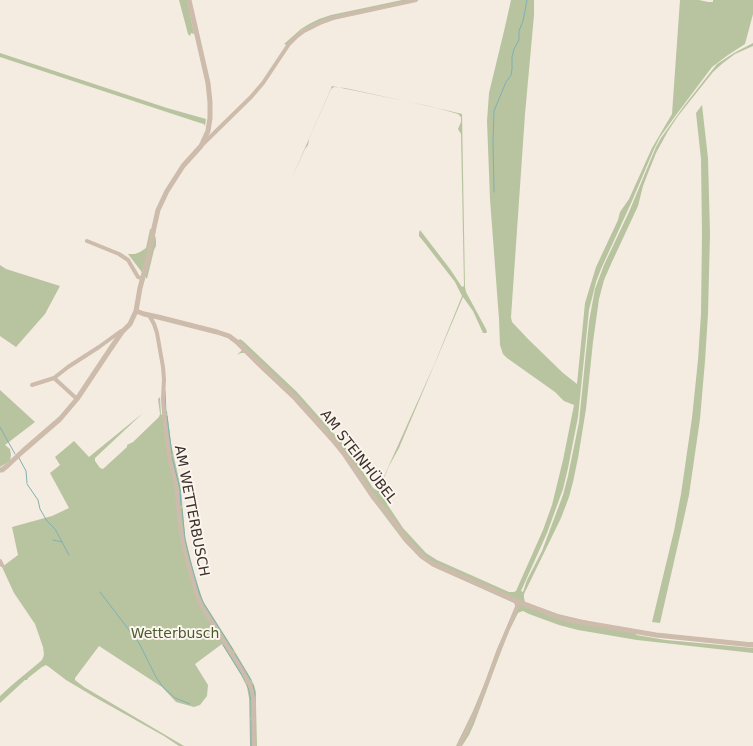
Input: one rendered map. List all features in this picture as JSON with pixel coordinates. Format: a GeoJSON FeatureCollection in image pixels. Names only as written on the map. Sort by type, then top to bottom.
{"type":"FeatureCollection","features":[{"type":"Feature","properties":{"kind":"street"},"geometry":{"type":"LineString","coordinates":[[189,0],[208,84],[210,102],[208,131],[201,146]]}},
{"type":"Feature","properties":{"kind":"street"},"geometry":{"type":"LineString","coordinates":[[0,470],[4,469],[60,419],[77,399],[122,332],[130,324],[136,311],[158,210],[167,191],[183,166],[201,146],[251,97],[267,77],[289,44],[304,31],[333,18],[416,0]]}},
{"type":"Feature","properties":{"kind":"street"},"geometry":{"type":"LineString","coordinates":[[208,131],[214,134]]}},
{"type":"Feature","properties":{"kind":"street"},"geometry":{"type":"LineString","coordinates":[[87,241],[119,254],[128,260],[138,277],[143,277]]}},
{"type":"Feature","properties":{"kind":"street","name":"AM STEINHÜBEL"},"geometry":{"type":"LineString","coordinates":[[136,311],[217,332],[229,336],[237,342],[296,398],[345,455],[374,498],[415,550],[433,564],[519,602],[561,618],[656,635],[753,645]]}},
{"type":"Feature","properties":{"kind":"street","name":"AM WETTERBUSCH"},"geometry":{"type":"LineString","coordinates":[[149,315],[157,333],[163,367],[165,426],[169,456],[176,485],[180,527],[185,553],[196,593],[201,605],[242,670],[251,688],[253,697],[254,746]]}},
{"type":"Feature","properties":{"kind":"street"},"geometry":{"type":"LineString","coordinates":[[32,385],[54,378],[121,331],[122,332]]}},
{"type":"Feature","properties":{"kind":"street"},"geometry":{"type":"LineString","coordinates":[[99,347],[107,354]]}},
{"type":"Feature","properties":{"kind":"street"},"geometry":{"type":"LineString","coordinates":[[54,378],[77,399]]}},
{"type":"Feature","properties":{"kind":"street"},"geometry":{"type":"LineString","coordinates":[[460,746],[477,709],[519,602]]}},
{"type":"Feature","properties":{"kind":"green space"},"geometry":{"type":"Polygon","coordinates":[[[179,0],[187,0],[194,33],[191,33],[190,36],[188,34],[179,0]]]}},
{"type":"Feature","properties":{"kind":"green space"},"geometry":{"type":"Polygon","coordinates":[[[402,0],[410,0],[321,21],[302,30],[287,45],[284,44],[301,29],[319,19],[331,15],[402,0]]]}},
{"type":"Feature","properties":{"kind":"green space"},"geometry":{"type":"Polygon","coordinates":[[[511,0],[534,0],[534,15],[525,114],[511,317],[512,322],[528,339],[563,373],[577,384],[585,303],[596,267],[618,220],[620,212],[629,199],[652,148],[672,114],[680,0],[713,2],[713,0],[753,0],[753,14],[745,44],[712,67],[660,137],[601,269],[596,282],[589,310],[578,417],[563,489],[547,533],[521,591],[523,592],[527,580],[542,551],[563,495],[568,476],[579,422],[589,322],[595,289],[604,265],[661,138],[717,64],[753,43],[753,46],[735,54],[713,72],[678,116],[656,153],[643,186],[638,206],[604,280],[599,299],[586,409],[578,458],[569,497],[561,518],[524,594],[524,598],[525,602],[558,614],[604,625],[662,634],[716,640],[675,636],[637,631],[636,635],[666,640],[753,648],[753,653],[637,640],[578,630],[559,625],[523,611],[518,613],[509,631],[469,735],[462,746],[456,746],[486,680],[497,649],[515,608],[514,603],[436,568],[420,558],[403,540],[372,499],[347,460],[336,447],[292,398],[245,353],[237,355],[242,350],[236,343],[240,339],[243,341],[297,392],[343,444],[373,488],[379,491],[390,463],[434,365],[462,296],[455,282],[419,236],[420,230],[462,287],[464,286],[461,134],[458,129],[461,122],[461,117],[458,114],[406,101],[462,114],[465,287],[466,292],[487,332],[483,333],[473,311],[463,297],[399,448],[389,466],[381,489],[385,494],[387,504],[403,528],[426,553],[437,560],[509,592],[514,592],[516,591],[543,530],[552,505],[574,405],[564,401],[555,392],[507,358],[503,354],[500,345],[490,199],[487,121],[489,93],[511,0]]]}},
{"type":"Feature","properties":{"kind":"green space"},"geometry":{"type":"Polygon","coordinates":[[[0,53],[167,108],[206,119],[205,126],[204,124],[0,57],[0,53]]]}},
{"type":"Feature","properties":{"kind":"green space"},"geometry":{"type":"Polygon","coordinates":[[[332,86],[339,87],[334,87],[331,89],[309,139],[308,145],[291,180],[332,86]]]}},
{"type":"Feature","properties":{"kind":"green space"},"geometry":{"type":"Polygon","coordinates":[[[702,105],[708,158],[710,234],[705,361],[700,419],[689,495],[660,623],[652,622],[674,531],[681,494],[692,418],[698,360],[701,314],[702,234],[701,159],[696,113],[702,105]]]}},
{"type":"Feature","properties":{"kind":"green space"},"geometry":{"type":"Polygon","coordinates":[[[150,229],[156,230],[156,246],[147,279],[128,254],[135,254],[146,248],[150,229]]]}},
{"type":"Feature","properties":{"kind":"green space"},"geometry":{"type":"Polygon","coordinates":[[[0,265],[6,269],[60,286],[45,314],[16,347],[0,336],[0,265]]]}},
{"type":"Feature","properties":{"kind":"green space"},"geometry":{"type":"Polygon","coordinates":[[[0,390],[35,422],[5,445],[10,449],[10,461],[0,467],[0,444],[0,390]]]}},
{"type":"Feature","properties":{"kind":"green space","name":"Wetterbusch"},"geometry":{"type":"Polygon","coordinates":[[[160,397],[161,415],[167,411],[171,444],[181,488],[185,537],[194,573],[203,601],[254,685],[256,692],[257,746],[250,746],[249,698],[247,687],[222,644],[195,664],[208,685],[207,696],[200,705],[194,707],[176,702],[162,687],[99,646],[75,678],[75,680],[84,687],[184,746],[179,746],[98,699],[66,680],[46,665],[25,680],[0,703],[0,696],[41,661],[44,654],[35,624],[14,593],[2,567],[18,555],[12,527],[52,516],[69,508],[50,473],[60,465],[55,457],[74,441],[89,457],[143,413],[95,458],[95,461],[100,468],[103,469],[127,447],[127,445],[133,442],[159,417],[158,399],[160,397]]]}},
{"type":"Feature","properties":{"kind":"waterway"},"geometry":{"type":"LineString","coordinates":[[494,192],[494,111],[506,82],[511,75],[512,57],[519,40],[519,31],[523,21],[527,0]]}},
{"type":"Feature","properties":{"kind":"waterway"},"geometry":{"type":"LineString","coordinates":[[165,391],[166,413]]}},
{"type":"Feature","properties":{"kind":"waterway"},"geometry":{"type":"LineString","coordinates":[[167,416],[172,454]]}},
{"type":"Feature","properties":{"kind":"waterway"},"geometry":{"type":"LineString","coordinates":[[0,427],[15,454]]}},
{"type":"Feature","properties":{"kind":"waterway"},"geometry":{"type":"LineString","coordinates":[[172,457],[180,489],[181,505]]}},
{"type":"Feature","properties":{"kind":"waterway"},"geometry":{"type":"LineString","coordinates":[[19,458],[26,471],[27,483]]}},
{"type":"Feature","properties":{"kind":"waterway"},"geometry":{"type":"LineString","coordinates":[[27,484],[38,500],[40,509],[47,521],[55,529],[69,555]]}},
{"type":"Feature","properties":{"kind":"waterway"},"geometry":{"type":"LineString","coordinates":[[182,509],[185,539],[200,595],[204,604],[233,650]]}},
{"type":"Feature","properties":{"kind":"waterway"},"geometry":{"type":"LineString","coordinates":[[53,540],[62,542]]}},
{"type":"Feature","properties":{"kind":"waterway"},"geometry":{"type":"LineString","coordinates":[[100,592],[139,643],[156,677],[163,687],[175,698],[190,704]]}},
{"type":"Feature","properties":{"kind":"waterway"},"geometry":{"type":"LineString","coordinates":[[223,645],[245,680]]}},
{"type":"Feature","properties":{"kind":"waterway"},"geometry":{"type":"LineString","coordinates":[[235,654],[251,680]]}},
{"type":"Feature","properties":{"kind":"waterway"},"geometry":{"type":"LineString","coordinates":[[247,685],[251,701],[251,717]]}},
{"type":"Feature","properties":{"kind":"waterway"},"geometry":{"type":"LineString","coordinates":[[253,685],[255,696]]}},
{"type":"Feature","properties":{"kind":"waterway"},"geometry":{"type":"LineString","coordinates":[[251,720],[251,746]]}}]}
